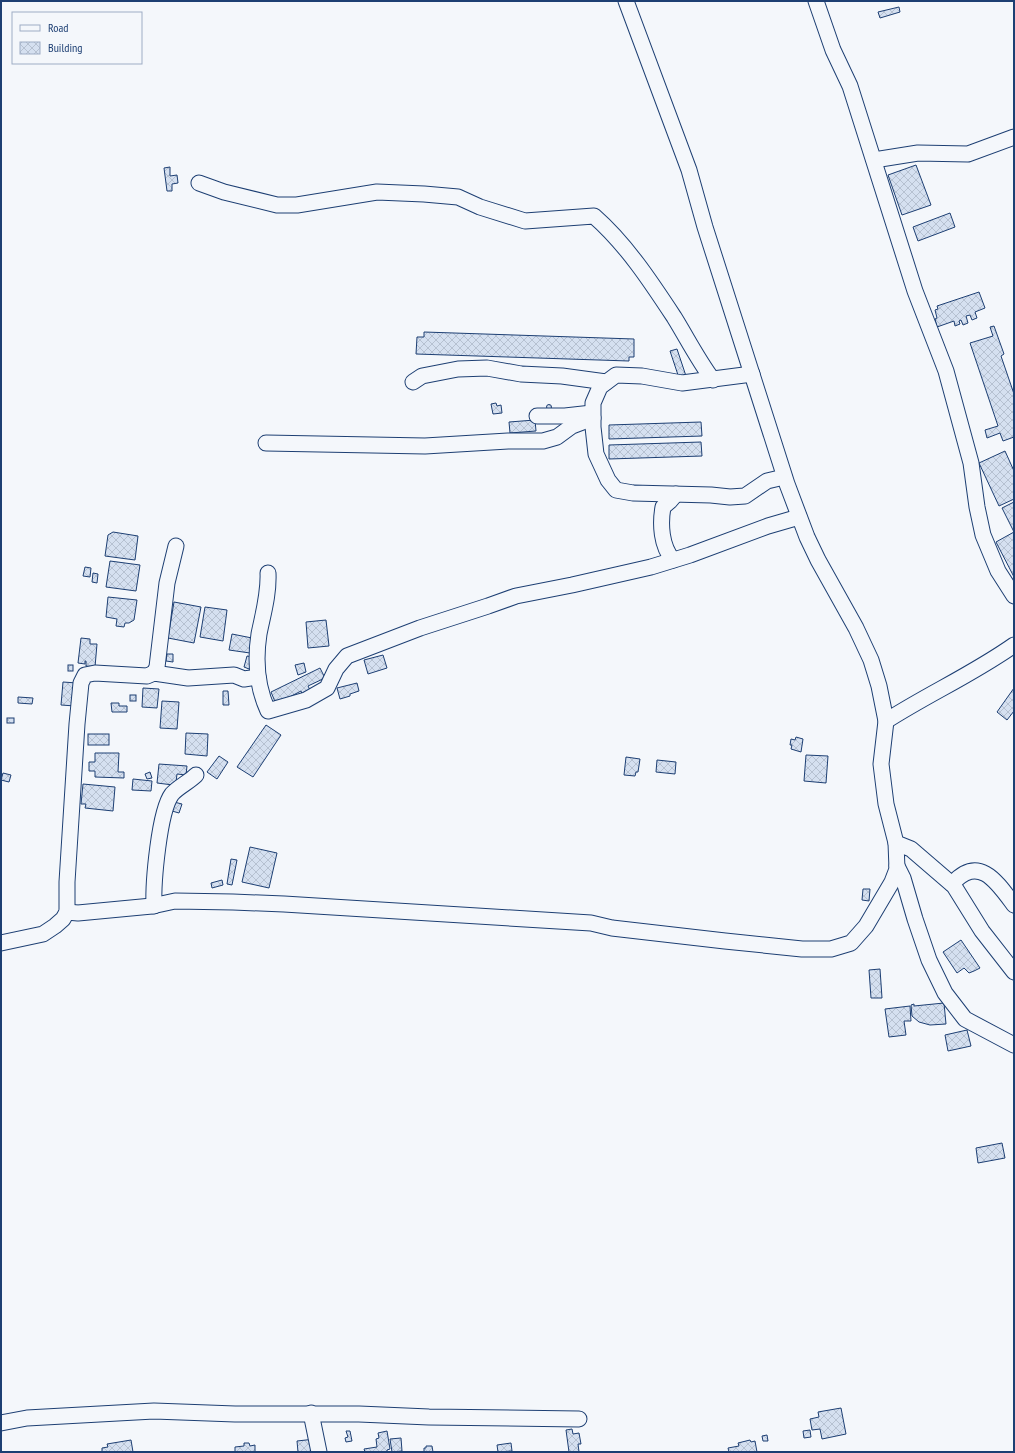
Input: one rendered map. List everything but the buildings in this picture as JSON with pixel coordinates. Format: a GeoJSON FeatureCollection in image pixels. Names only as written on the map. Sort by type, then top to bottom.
{"type":"FeatureCollection","features":[{"type":"Feature","properties":{"kind":"street"},"geometry":{"type":"LineString","coordinates":[[67,912],[78,913],[154,906],[175,902],[284,904],[591,923],[612,928],[802,949],[831,949],[851,943],[866,926],[892,882],[897,869],[896,843],[886,804],[881,764],[886,721],[879,686],[871,660],[856,628],[818,560],[799,517],[784,476],[705,227],[689,170],[626,1]]}},
{"type":"Feature","properties":{"kind":"street"},"geometry":{"type":"LineString","coordinates":[[816,1],[833,50],[850,86],[915,291],[946,371],[971,463],[977,506],[984,535],[998,571],[1014,596]]}},
{"type":"Feature","properties":{"kind":"street"},"geometry":{"type":"LineString","coordinates":[[874,160],[918,153],[968,154],[1014,137]]}},
{"type":"Feature","properties":{"kind":"street"},"geometry":{"type":"LineString","coordinates":[[199,183],[224,192],[277,205],[296,205],[377,192],[458,197],[480,207],[525,221],[594,216],[609,229],[646,276],[712,380]]}},
{"type":"Feature","properties":{"kind":"street"},"geometry":{"type":"LineString","coordinates":[[413,382],[422,376],[458,369],[486,368],[521,374],[562,376],[606,382]]}},
{"type":"Feature","properties":{"kind":"street"},"geometry":{"type":"LineString","coordinates":[[752,374],[682,383],[642,376],[616,375],[600,387],[593,403],[596,454],[608,480],[616,490],[632,493],[711,495],[730,497],[745,496],[767,482],[784,476]]}},
{"type":"Feature","properties":{"kind":"street"},"geometry":{"type":"LineString","coordinates":[[537,416],[593,416]]}},
{"type":"Feature","properties":{"kind":"street"},"geometry":{"type":"LineString","coordinates":[[266,442],[425,446],[508,441],[544,441],[557,437],[572,426],[593,416]]}},
{"type":"Feature","properties":{"kind":"street"},"geometry":{"type":"LineString","coordinates":[[673,560],[667,553],[663,538],[661,518],[663,507],[676,494]]}},
{"type":"Feature","properties":{"kind":"street"},"geometry":{"type":"LineString","coordinates":[[268,573],[269,584],[259,635],[258,677],[268,711],[306,700],[327,688],[336,669],[348,656],[420,628],[516,596],[572,585],[673,560],[768,526],[799,517]]}},
{"type":"Feature","properties":{"kind":"street"},"geometry":{"type":"LineString","coordinates":[[154,673],[157,667],[167,583],[176,546]]}},
{"type":"Feature","properties":{"kind":"street"},"geometry":{"type":"LineString","coordinates":[[886,721],[998,657],[1014,645]]}},
{"type":"Feature","properties":{"kind":"street"},"geometry":{"type":"LineString","coordinates":[[1,943],[44,934],[56,926],[67,912],[66,882],[81,683],[85,675],[95,673],[147,676],[154,673],[188,678],[234,674],[244,679],[258,677]]}},
{"type":"Feature","properties":{"kind":"street"},"geometry":{"type":"LineString","coordinates":[[154,906],[159,840],[165,808],[172,794],[196,775]]}},
{"type":"Feature","properties":{"kind":"street"},"geometry":{"type":"LineString","coordinates":[[896,843],[911,849],[952,884],[982,931],[1014,972]]}},
{"type":"Feature","properties":{"kind":"street"},"geometry":{"type":"LineString","coordinates":[[897,866],[903,878],[929,960],[945,993],[965,1019],[1014,1045]]}},
{"type":"Feature","properties":{"kind":"street"},"geometry":{"type":"LineString","coordinates":[[952,884],[959,876],[974,871],[986,872],[1014,905]]}},
{"type":"Feature","properties":{"kind":"street"},"geometry":{"type":"LineString","coordinates":[[1,1423],[27,1418],[154,1411],[235,1414],[311,1413],[429,1417],[579,1419]]}},
{"type":"Feature","properties":{"kind":"street"},"geometry":{"type":"LineString","coordinates":[[311,1413],[319,1452]]}}]}
